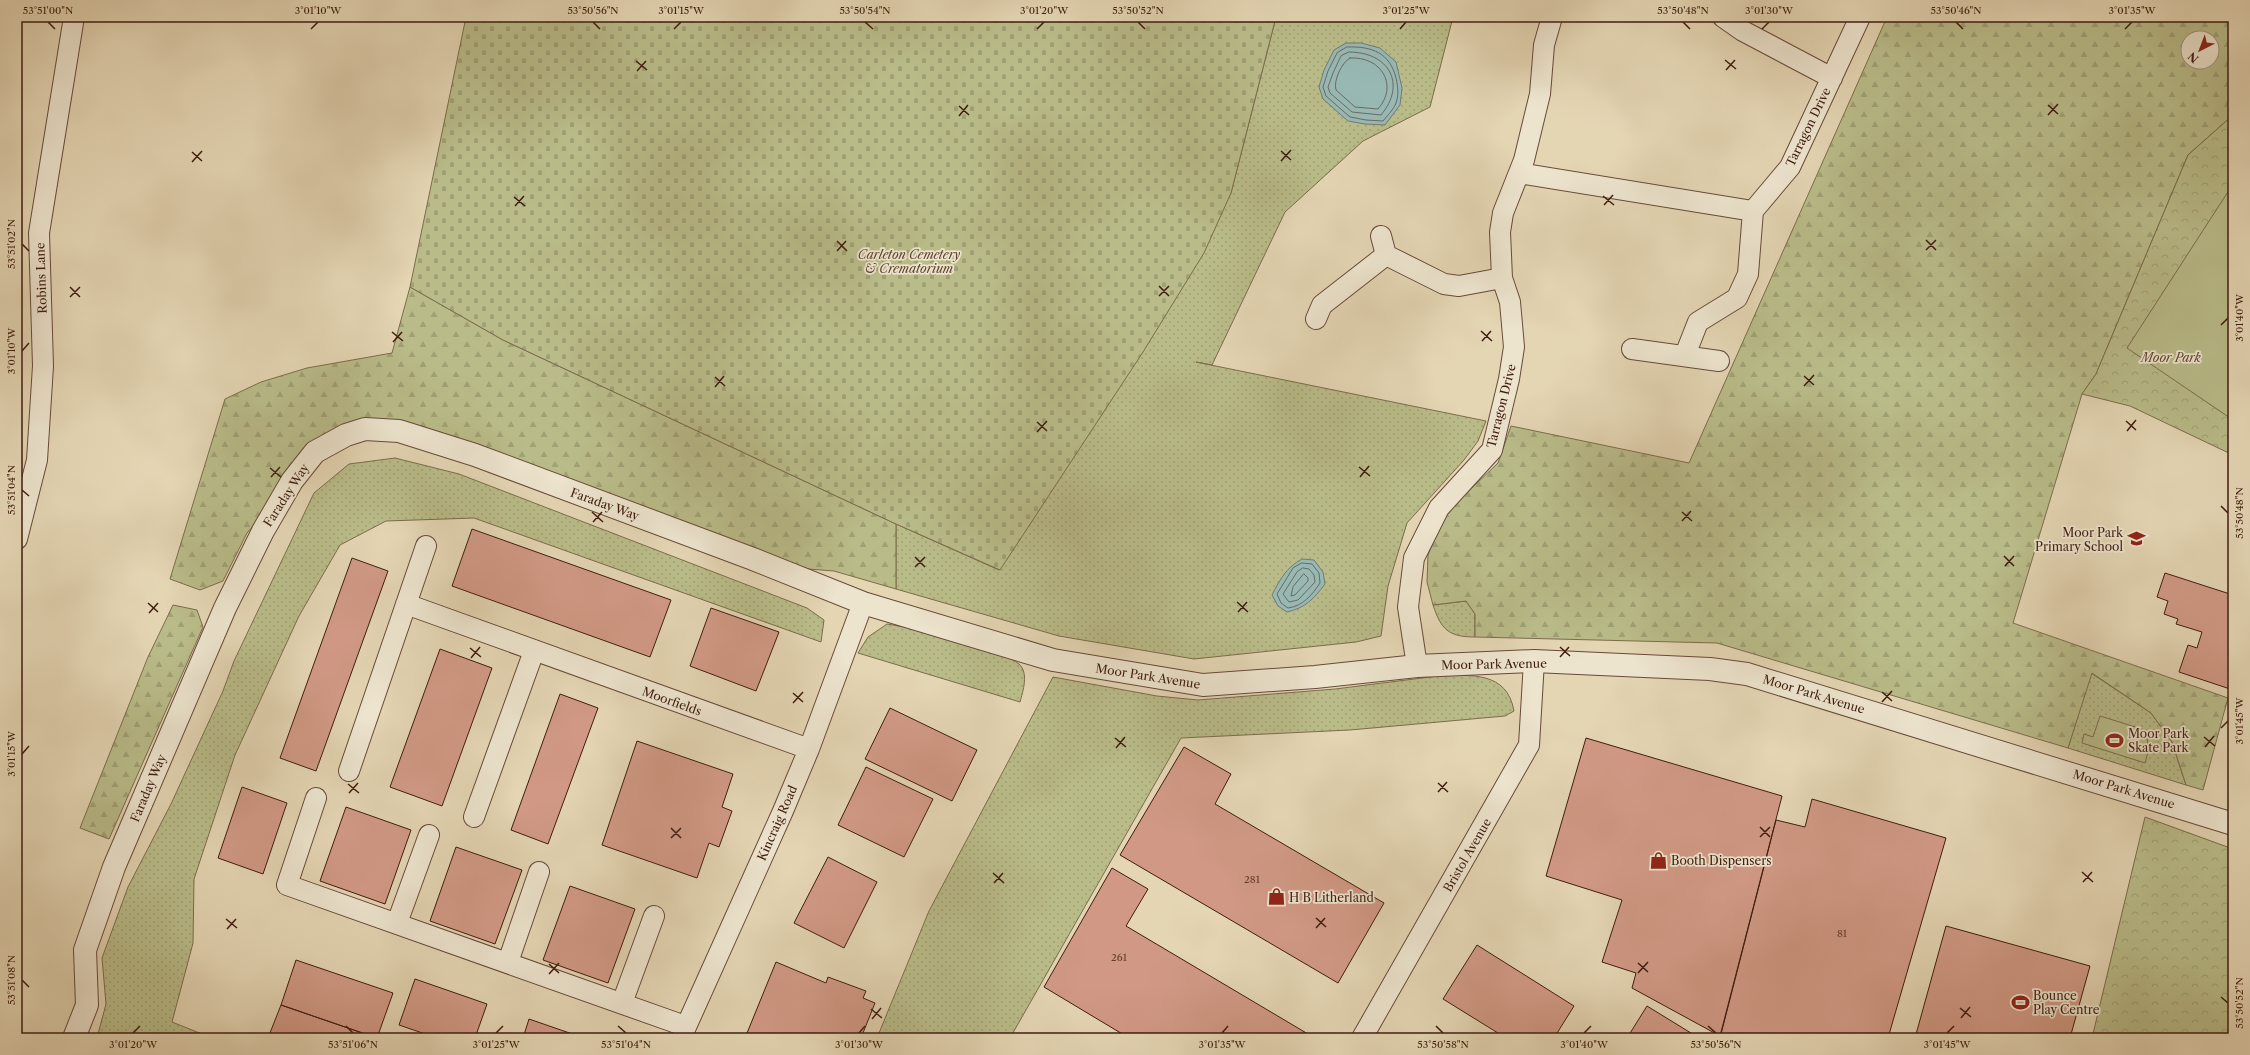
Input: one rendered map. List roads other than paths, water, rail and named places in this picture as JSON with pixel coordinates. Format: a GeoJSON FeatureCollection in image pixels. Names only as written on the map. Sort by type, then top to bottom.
{"type":"FeatureCollection","features":[{"type":"Feature","properties":{"kind":"street","name":"Robins Lane"},"geometry":{"type":"LineString","coordinates":[[17,539],[37,452],[43,366],[39,233],[74,17]]}},
{"type":"Feature","properties":{"kind":"street","name":"Tarragon Drive"},"geometry":{"type":"LineString","coordinates":[[1417,666],[1408,607],[1414,558],[1439,508],[1492,450],[1509,380],[1514,347],[1511,310],[1502,278],[1500,232],[1503,213],[1519,173],[1540,94],[1544,45],[1552,17]]}},
{"type":"Feature","properties":{"kind":"street"},"geometry":{"type":"LineString","coordinates":[[1723,17],[1743,31],[1832,78]]}},
{"type":"Feature","properties":{"kind":"street","name":"Tarragon Drive"},"geometry":{"type":"LineString","coordinates":[[1753,211],[1790,167],[1860,17]]}},
{"type":"Feature","properties":{"kind":"street"},"geometry":{"type":"LineString","coordinates":[[1519,173],[1753,211],[1748,274],[1737,298],[1698,322],[1685,355]]}},
{"type":"Feature","properties":{"kind":"street"},"geometry":{"type":"LineString","coordinates":[[1316,319],[1322,305],[1383,245],[1444,284],[1459,286],[1502,278]]}},
{"type":"Feature","properties":{"kind":"street"},"geometry":{"type":"LineString","coordinates":[[1632,349],[1685,355],[1719,361]]}},
{"type":"Feature","properties":{"kind":"street","name":"Faraday Way"},"geometry":{"type":"LineString","coordinates":[[74,1038],[87,1005],[85,950],[111,874],[225,608],[263,531],[292,481],[315,452],[346,435],[365,429],[390,429],[475,455],[753,559],[863,603]]}},
{"type":"Feature","properties":{"kind":"street"},"geometry":{"type":"LineString","coordinates":[[349,771],[426,546]]}},
{"type":"Feature","properties":{"kind":"street","name":"Moor Park Avenue"},"geometry":{"type":"LineString","coordinates":[[863,603],[1053,660],[1203,685],[1315,677],[1417,666],[1534,662],[1710,669],[1747,674],[2233,824]]}},
{"type":"Feature","properties":{"kind":"street","name":"Kincraig Road"},"geometry":{"type":"LineString","coordinates":[[683,1032],[783,811],[809,749],[863,603]]}},
{"type":"Feature","properties":{"kind":"street","name":"Moorfields"},"geometry":{"type":"LineString","coordinates":[[406,604],[534,652],[809,749]]}},
{"type":"Feature","properties":{"kind":"street"},"geometry":{"type":"LineString","coordinates":[[474,817],[534,652]]}},
{"type":"Feature","properties":{"kind":"street","name":"Bristol Avenue"},"geometry":{"type":"LineString","coordinates":[[1362,1038],[1530,745],[1534,662]]}},
{"type":"Feature","properties":{"kind":"street"},"geometry":{"type":"LineString","coordinates":[[316,798],[287,885],[622,1003],[683,1032]]}},
{"type":"Feature","properties":{"kind":"street"},"geometry":{"type":"LineString","coordinates":[[397,923],[429,835]]}},
{"type":"Feature","properties":{"kind":"street"},"geometry":{"type":"LineString","coordinates":[[508,962],[539,872]]}},
{"type":"Feature","properties":{"kind":"street"},"geometry":{"type":"LineString","coordinates":[[622,1003],[654,916]]}},
{"type":"Feature","properties":{"kind":"water"},"geometry":{"type":"Polygon","coordinates":[[[1346,43],[1361,43],[1380,48],[1396,62],[1402,88],[1400,105],[1385,125],[1348,121],[1323,99],[1319,87],[1324,70],[1334,50],[1346,43]]]}},
{"type":"Feature","properties":{"kind":"water"},"geometry":{"type":"Polygon","coordinates":[[[1302,559],[1314,560],[1323,572],[1325,584],[1309,602],[1299,608],[1287,612],[1278,606],[1272,595],[1284,574],[1302,559]]]}},
{"type":"Feature","properties":{"kind":"place","name":"Moor Park Primary School"},"geometry":{"type":"Point","coordinates":[2136,539]}},
{"type":"Feature","properties":{"kind":"place","name":"Moor Park Skate Park"},"geometry":{"type":"Point","coordinates":[2115,740]}},
{"type":"Feature","properties":{"kind":"place","name":"Booth Dispensers"},"geometry":{"type":"Point","coordinates":[1658,860]}},
{"type":"Feature","properties":{"kind":"place","name":"H B Litherland"},"geometry":{"type":"Point","coordinates":[1276,897]}},
{"type":"Feature","properties":{"kind":"place","name":"Bounce Play Centre"},"geometry":{"type":"Point","coordinates":[2020,1002]}},
{"type":"Feature","properties":{"kind":"park label","name":"Carleton Cemetery & Crematorium"},"geometry":{"type":"Point","coordinates":[909,261]}},
{"type":"Feature","properties":{"kind":"park label","name":"Moor Park"},"geometry":{"type":"Point","coordinates":[2171,357]}}]}
